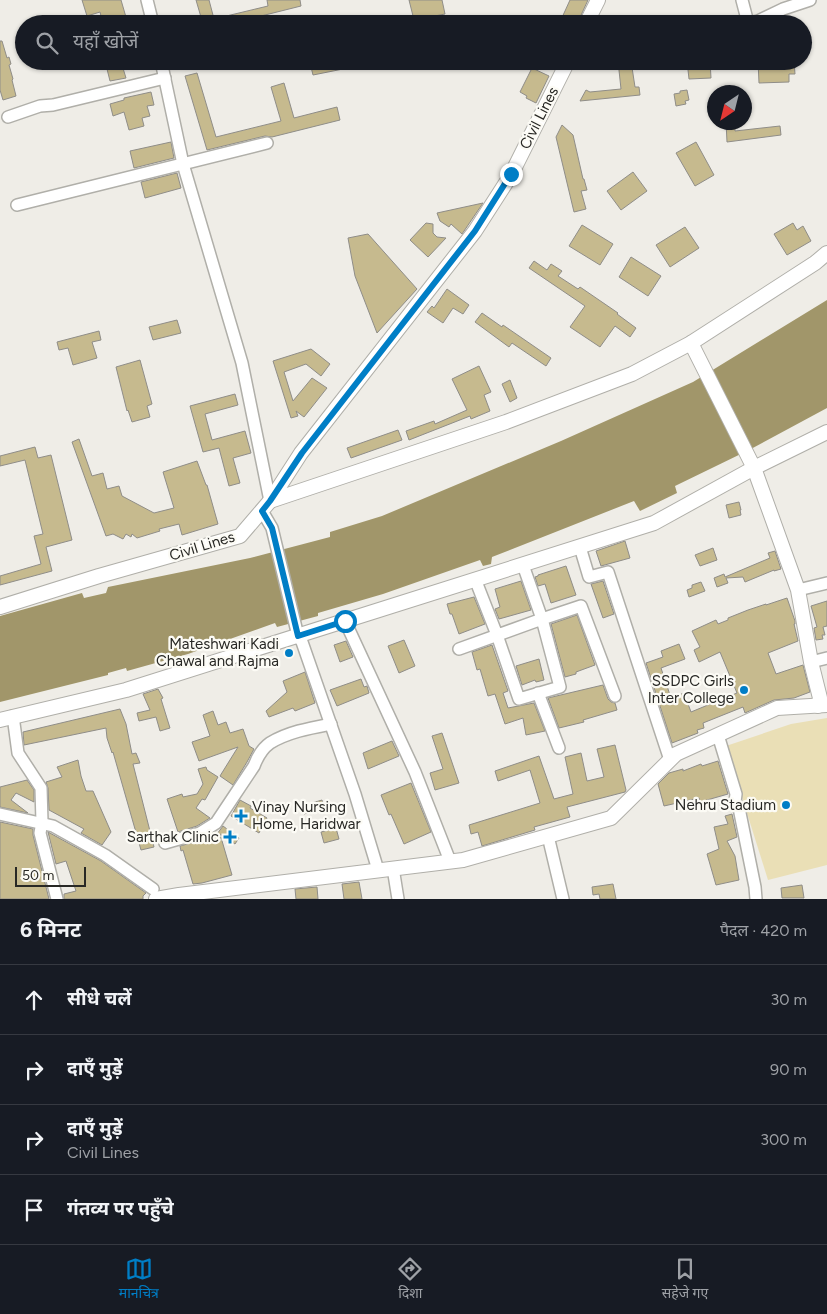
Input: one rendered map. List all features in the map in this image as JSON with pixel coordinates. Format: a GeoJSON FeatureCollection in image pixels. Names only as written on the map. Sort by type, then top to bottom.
{"type":"FeatureCollection","features":[{"type":"Feature","properties":{"kind":"street"},"geometry":{"type":"LineString","coordinates":[[147,0],[151,15]]}},
{"type":"Feature","properties":{"kind":"street"},"geometry":{"type":"LineString","coordinates":[[590,15],[598,0]]}},
{"type":"Feature","properties":{"kind":"street"},"geometry":{"type":"LineString","coordinates":[[742,0],[745,15]]}},
{"type":"Feature","properties":{"kind":"street"},"geometry":{"type":"LineString","coordinates":[[770,15],[810,0]]}},
{"type":"Feature","properties":{"kind":"street"},"geometry":{"type":"LineString","coordinates":[[163,70],[183,164],[242,363],[266,506],[298,632],[355,794],[378,870]]}},
{"type":"Feature","properties":{"kind":"street","name":"Civil Lines"},"geometry":{"type":"LineString","coordinates":[[0,607],[99,576],[240,536],[266,506],[302,453],[475,231],[511,174],[563,70]]}},
{"type":"Feature","properties":{"kind":"street"},"geometry":{"type":"LineString","coordinates":[[8,117],[40,106],[53,105],[165,78]]}},
{"type":"Feature","properties":{"kind":"street"},"geometry":{"type":"LineString","coordinates":[[17,205],[267,143]]}},
{"type":"Feature","properties":{"kind":"street"},"geometry":{"type":"LineString","coordinates":[[266,506],[506,422],[632,374],[691,343],[827,254]]}},
{"type":"Feature","properties":{"kind":"street"},"geometry":{"type":"LineString","coordinates":[[0,814],[53,826],[105,855],[154,894],[188,893],[463,860],[611,818],[676,754],[777,708],[823,706],[811,662],[798,590],[754,468],[691,343]]}},
{"type":"Feature","properties":{"kind":"street"},"geometry":{"type":"LineString","coordinates":[[57,899],[40,833],[42,822],[41,788],[18,753],[7,718],[126,690],[298,632],[345,621],[654,523],[754,468],[827,432]]}},
{"type":"Feature","properties":{"kind":"street"},"geometry":{"type":"LineString","coordinates":[[580,547],[589,577],[608,572],[670,760]]}},
{"type":"Feature","properties":{"kind":"street"},"geometry":{"type":"LineString","coordinates":[[477,584],[519,699],[560,686],[542,619],[523,565]]}},
{"type":"Feature","properties":{"kind":"street"},"geometry":{"type":"LineString","coordinates":[[798,590],[827,583]]}},
{"type":"Feature","properties":{"kind":"street"},"geometry":{"type":"LineString","coordinates":[[459,649],[581,606],[615,696]]}},
{"type":"Feature","properties":{"kind":"street"},"geometry":{"type":"LineString","coordinates":[[345,621],[415,772],[450,861]]}},
{"type":"Feature","properties":{"kind":"street"},"geometry":{"type":"LineString","coordinates":[[811,662],[827,658]]}},
{"type":"Feature","properties":{"kind":"street"},"geometry":{"type":"LineString","coordinates":[[538,693],[559,748]]}},
{"type":"Feature","properties":{"kind":"street"},"geometry":{"type":"LineString","coordinates":[[165,843],[200,833],[216,823],[258,757],[269,744],[300,730],[331,724]]}},
{"type":"Feature","properties":{"kind":"street"},"geometry":{"type":"LineString","coordinates":[[718,735],[736,794],[735,802],[739,808],[756,899]]}},
{"type":"Feature","properties":{"kind":"street"},"geometry":{"type":"LineString","coordinates":[[548,836],[563,899]]}},
{"type":"Feature","properties":{"kind":"street"},"geometry":{"type":"LineString","coordinates":[[394,868],[398,899]]}},
{"type":"Feature","properties":{"kind":"shaded area"},"geometry":{"type":"Polygon","coordinates":[[[827,300],[827,408],[749,450],[675,486],[677,493],[640,511],[634,501],[492,557],[491,564],[483,566],[480,560],[383,594],[318,613],[318,616],[277,627],[275,623],[188,654],[127,671],[126,668],[108,673],[108,675],[0,702],[0,616],[82,593],[84,598],[106,593],[108,587],[250,558],[330,537],[330,532],[382,516],[561,441],[693,382],[827,300]]]}},
{"type":"Feature","properties":{"kind":"shaded area","name":"Nehru Stadium"},"geometry":{"type":"Polygon","coordinates":[[[827,718],[827,865],[768,880],[726,746],[791,724],[827,718]]]}},
{"type":"Feature","properties":{"kind":"building"},"geometry":{"type":"Polygon","coordinates":[[[82,0],[121,0],[125,15],[101,15],[100,12],[87,15],[82,0]]]}},
{"type":"Feature","properties":{"kind":"building"},"geometry":{"type":"Polygon","coordinates":[[[196,0],[209,0],[213,15],[200,15],[196,0]]]}},
{"type":"Feature","properties":{"kind":"building"},"geometry":{"type":"Polygon","coordinates":[[[267,0],[300,0],[301,6],[265,15],[231,15],[268,6],[267,0]]]}},
{"type":"Feature","properties":{"kind":"building"},"geometry":{"type":"Polygon","coordinates":[[[409,0],[442,0],[445,14],[413,15],[409,0]]]}},
{"type":"Feature","properties":{"kind":"building"},"geometry":{"type":"Polygon","coordinates":[[[570,0],[588,0],[581,15],[563,15],[570,0]]]}},
{"type":"Feature","properties":{"kind":"building"},"geometry":{"type":"Polygon","coordinates":[[[0,41],[2,41],[7,58],[9,57],[16,96],[3,100],[0,90],[0,41]]]}},
{"type":"Feature","properties":{"kind":"building"},"geometry":{"type":"Polygon","coordinates":[[[107,70],[124,70],[126,78],[110,81],[107,70]]]}},
{"type":"Feature","properties":{"kind":"building"},"geometry":{"type":"Polygon","coordinates":[[[312,70],[338,70],[313,75],[312,70]]]}},
{"type":"Feature","properties":{"kind":"building"},"geometry":{"type":"Polygon","coordinates":[[[531,70],[536,70],[549,76],[536,103],[526,98],[527,96],[520,92],[531,70]]]}},
{"type":"Feature","properties":{"kind":"building"},"geometry":{"type":"Polygon","coordinates":[[[619,70],[632,70],[635,87],[639,87],[640,95],[580,101],[586,90],[590,92],[621,89],[619,70]]]}},
{"type":"Feature","properties":{"kind":"building"},"geometry":{"type":"Polygon","coordinates":[[[688,70],[711,70],[711,78],[689,79],[688,70]]]}},
{"type":"Feature","properties":{"kind":"building"},"geometry":{"type":"Polygon","coordinates":[[[758,70],[795,70],[795,74],[789,74],[789,82],[759,83],[758,70]]]}},
{"type":"Feature","properties":{"kind":"building"},"geometry":{"type":"Polygon","coordinates":[[[197,73],[216,137],[281,121],[271,87],[284,83],[294,118],[337,107],[340,120],[272,137],[265,136],[207,150],[185,76],[197,73]]]}},
{"type":"Feature","properties":{"kind":"building"},"geometry":{"type":"Polygon","coordinates":[[[687,90],[689,100],[685,101],[686,104],[676,106],[674,94],[687,90]]]}},
{"type":"Feature","properties":{"kind":"building"},"geometry":{"type":"Polygon","coordinates":[[[151,92],[154,105],[147,106],[150,116],[142,118],[144,126],[129,130],[124,112],[113,116],[110,104],[124,100],[124,98],[151,92]]]}},
{"type":"Feature","properties":{"kind":"building"},"geometry":{"type":"Polygon","coordinates":[[[562,125],[573,135],[587,190],[581,191],[586,209],[574,212],[556,137],[562,125]]]}},
{"type":"Feature","properties":{"kind":"building"},"geometry":{"type":"Polygon","coordinates":[[[780,126],[781,135],[727,142],[726,130],[752,130],[780,126]]]}},
{"type":"Feature","properties":{"kind":"building"},"geometry":{"type":"Polygon","coordinates":[[[171,142],[174,158],[134,168],[130,151],[171,142]]]}},
{"type":"Feature","properties":{"kind":"building"},"geometry":{"type":"Polygon","coordinates":[[[696,142],[714,175],[695,186],[676,153],[696,142]]]}},
{"type":"Feature","properties":{"kind":"building"},"geometry":{"type":"Polygon","coordinates":[[[633,172],[647,191],[621,210],[607,191],[633,172]]]}},
{"type":"Feature","properties":{"kind":"building"},"geometry":{"type":"Polygon","coordinates":[[[177,173],[181,188],[145,198],[141,182],[177,173]]]}},
{"type":"Feature","properties":{"kind":"building"},"geometry":{"type":"Polygon","coordinates":[[[483,203],[462,234],[451,224],[449,227],[440,221],[437,213],[483,203]]]}},
{"type":"Feature","properties":{"kind":"building"},"geometry":{"type":"Polygon","coordinates":[[[426,223],[433,224],[433,233],[437,237],[446,238],[428,257],[410,240],[426,223]]]}},
{"type":"Feature","properties":{"kind":"building"},"geometry":{"type":"Polygon","coordinates":[[[793,223],[797,230],[803,226],[811,241],[787,255],[774,234],[793,223]]]}},
{"type":"Feature","properties":{"kind":"building"},"geometry":{"type":"Polygon","coordinates":[[[582,225],[613,244],[600,265],[569,246],[582,225]]]}},
{"type":"Feature","properties":{"kind":"building"},"geometry":{"type":"Polygon","coordinates":[[[685,227],[699,248],[670,267],[656,245],[685,227]]]}},
{"type":"Feature","properties":{"kind":"building"},"geometry":{"type":"Polygon","coordinates":[[[368,234],[417,289],[377,333],[355,276],[348,238],[368,234]]]}},
{"type":"Feature","properties":{"kind":"building"},"geometry":{"type":"Polygon","coordinates":[[[631,257],[661,276],[648,296],[619,277],[631,257]]]}},
{"type":"Feature","properties":{"kind":"building"},"geometry":{"type":"Polygon","coordinates":[[[534,261],[547,270],[551,264],[562,271],[558,276],[578,289],[580,287],[618,313],[636,328],[630,337],[615,326],[600,347],[570,327],[585,306],[529,268],[534,261]]]}},
{"type":"Feature","properties":{"kind":"building"},"geometry":{"type":"Polygon","coordinates":[[[447,289],[469,305],[463,314],[453,308],[443,323],[427,312],[432,306],[434,308],[447,289]]]}},
{"type":"Feature","properties":{"kind":"building"},"geometry":{"type":"Polygon","coordinates":[[[482,313],[551,358],[546,366],[512,343],[509,347],[475,322],[482,313]]]}},
{"type":"Feature","properties":{"kind":"building"},"geometry":{"type":"Polygon","coordinates":[[[177,320],[181,333],[153,340],[149,327],[177,320]]]}},
{"type":"Feature","properties":{"kind":"building"},"geometry":{"type":"Polygon","coordinates":[[[99,331],[101,340],[92,342],[97,358],[73,365],[68,348],[59,350],[57,342],[99,331]]]}},
{"type":"Feature","properties":{"kind":"building"},"geometry":{"type":"Polygon","coordinates":[[[311,349],[330,364],[321,376],[306,364],[284,372],[293,401],[312,378],[327,388],[304,417],[296,411],[298,416],[291,418],[273,361],[311,349]]]}},
{"type":"Feature","properties":{"kind":"building"},"geometry":{"type":"Polygon","coordinates":[[[140,360],[152,404],[147,406],[150,417],[132,422],[127,411],[116,367],[140,360]]]}},
{"type":"Feature","properties":{"kind":"building"},"geometry":{"type":"Polygon","coordinates":[[[479,366],[491,392],[484,395],[490,411],[471,419],[470,416],[409,440],[406,431],[434,421],[435,424],[467,410],[452,379],[479,366]]]}},
{"type":"Feature","properties":{"kind":"building"},"geometry":{"type":"Polygon","coordinates":[[[510,380],[517,398],[510,402],[502,384],[510,380]]]}},
{"type":"Feature","properties":{"kind":"building"},"geometry":{"type":"Polygon","coordinates":[[[235,394],[238,405],[205,414],[212,440],[245,431],[251,453],[233,458],[240,483],[229,486],[219,448],[203,452],[190,406],[235,394]]]}},
{"type":"Feature","properties":{"kind":"building"},"geometry":{"type":"Polygon","coordinates":[[[398,430],[402,440],[351,458],[347,448],[398,430]]]}},
{"type":"Feature","properties":{"kind":"building"},"geometry":{"type":"Polygon","coordinates":[[[79,439],[92,476],[103,473],[107,489],[119,486],[122,496],[154,513],[174,508],[163,472],[197,461],[207,485],[218,524],[182,535],[179,524],[159,529],[160,531],[137,538],[132,534],[131,537],[126,534],[123,539],[113,534],[106,536],[72,442],[79,439]]]}},
{"type":"Feature","properties":{"kind":"building"},"geometry":{"type":"Polygon","coordinates":[[[35,447],[38,458],[51,455],[72,540],[46,547],[52,571],[0,585],[0,576],[41,564],[34,536],[43,534],[25,460],[0,466],[0,456],[35,447]]]}},
{"type":"Feature","properties":{"kind":"building"},"geometry":{"type":"Polygon","coordinates":[[[739,502],[741,515],[729,518],[726,505],[739,502]]]}},
{"type":"Feature","properties":{"kind":"building"},"geometry":{"type":"Polygon","coordinates":[[[625,541],[630,558],[601,566],[596,551],[625,541]]]}},
{"type":"Feature","properties":{"kind":"building"},"geometry":{"type":"Polygon","coordinates":[[[713,548],[717,560],[700,566],[695,555],[713,548]]]}},
{"type":"Feature","properties":{"kind":"building"},"geometry":{"type":"Polygon","coordinates":[[[775,551],[781,569],[745,582],[743,577],[726,578],[728,583],[717,587],[714,578],[724,574],[725,577],[770,558],[768,553],[775,551]]]}},
{"type":"Feature","properties":{"kind":"building"},"geometry":{"type":"Polygon","coordinates":[[[566,566],[576,595],[551,603],[545,584],[538,586],[535,577],[566,566]]]}},
{"type":"Feature","properties":{"kind":"building"},"geometry":{"type":"Polygon","coordinates":[[[521,581],[531,610],[499,619],[495,609],[500,607],[495,589],[521,581]]]}},
{"type":"Feature","properties":{"kind":"building"},"geometry":{"type":"Polygon","coordinates":[[[603,581],[614,614],[603,618],[591,584],[603,581]]]}},
{"type":"Feature","properties":{"kind":"building"},"geometry":{"type":"Polygon","coordinates":[[[701,582],[705,591],[689,597],[687,590],[692,588],[692,585],[701,582]]]}},
{"type":"Feature","properties":{"kind":"building"},"geometry":{"type":"Polygon","coordinates":[[[474,597],[485,624],[459,634],[447,604],[474,597]]]}},
{"type":"Feature","properties":{"kind":"building"},"geometry":{"type":"Polygon","coordinates":[[[787,598],[795,621],[798,641],[768,653],[776,674],[803,665],[810,692],[794,698],[774,700],[745,713],[743,707],[703,723],[704,728],[697,730],[698,733],[672,743],[646,663],[663,657],[661,651],[679,644],[685,659],[661,668],[671,698],[684,693],[691,712],[737,693],[720,652],[699,662],[694,650],[700,647],[692,631],[716,620],[718,624],[748,610],[787,598]]]}},
{"type":"Feature","properties":{"kind":"building"},"geometry":{"type":"Polygon","coordinates":[[[827,601],[827,626],[823,627],[825,635],[822,635],[823,639],[816,640],[814,628],[817,627],[811,606],[827,601]]]}},
{"type":"Feature","properties":{"kind":"building"},"geometry":{"type":"Polygon","coordinates":[[[577,615],[595,665],[565,677],[551,624],[577,615]]]}},
{"type":"Feature","properties":{"kind":"building"},"geometry":{"type":"Polygon","coordinates":[[[404,640],[415,666],[399,673],[388,646],[404,640]]]}},
{"type":"Feature","properties":{"kind":"building"},"geometry":{"type":"Polygon","coordinates":[[[346,641],[353,657],[340,662],[334,645],[346,641]]]}},
{"type":"Feature","properties":{"kind":"building"},"geometry":{"type":"Polygon","coordinates":[[[492,645],[508,691],[503,693],[508,708],[534,703],[545,731],[526,735],[523,718],[505,724],[495,694],[488,696],[480,669],[477,670],[472,652],[492,645]]]}},
{"type":"Feature","properties":{"kind":"building"},"geometry":{"type":"Polygon","coordinates":[[[539,659],[544,680],[536,682],[535,680],[522,685],[516,666],[539,659]]]}},
{"type":"Feature","properties":{"kind":"building"},"geometry":{"type":"Polygon","coordinates":[[[305,672],[315,703],[295,711],[293,708],[269,717],[266,711],[287,692],[283,681],[305,672]]]}},
{"type":"Feature","properties":{"kind":"building"},"geometry":{"type":"Polygon","coordinates":[[[361,679],[364,687],[367,686],[369,693],[337,706],[330,690],[361,679]]]}},
{"type":"Feature","properties":{"kind":"building"},"geometry":{"type":"Polygon","coordinates":[[[603,685],[608,699],[615,703],[617,710],[583,720],[584,722],[559,728],[548,698],[603,685]]]}},
{"type":"Feature","properties":{"kind":"building"},"geometry":{"type":"Polygon","coordinates":[[[158,689],[163,698],[161,699],[170,728],[160,731],[156,717],[139,721],[137,713],[150,710],[143,694],[158,689]]]}},
{"type":"Feature","properties":{"kind":"building"},"geometry":{"type":"Polygon","coordinates":[[[120,709],[126,724],[132,754],[136,753],[140,763],[133,764],[154,847],[141,850],[113,752],[107,738],[106,728],[24,745],[23,732],[120,709]]]}},
{"type":"Feature","properties":{"kind":"building"},"geometry":{"type":"Polygon","coordinates":[[[213,711],[218,725],[226,722],[230,733],[243,729],[249,746],[254,749],[233,785],[220,776],[238,747],[199,761],[192,742],[210,736],[203,715],[213,711]]]}},
{"type":"Feature","properties":{"kind":"building"},"geometry":{"type":"Polygon","coordinates":[[[442,733],[459,783],[435,790],[430,773],[443,769],[432,736],[442,733]]]}},
{"type":"Feature","properties":{"kind":"building"},"geometry":{"type":"Polygon","coordinates":[[[392,741],[399,756],[368,769],[363,753],[392,741]]]}},
{"type":"Feature","properties":{"kind":"building"},"geometry":{"type":"Polygon","coordinates":[[[615,745],[625,792],[567,807],[570,817],[534,827],[535,830],[482,846],[478,832],[471,834],[469,825],[540,803],[530,770],[498,781],[495,771],[539,756],[554,799],[573,794],[565,757],[581,753],[587,781],[604,777],[597,749],[615,745]]]}},
{"type":"Feature","properties":{"kind":"building"},"geometry":{"type":"Polygon","coordinates":[[[78,760],[86,791],[93,791],[111,832],[102,845],[81,833],[84,829],[49,810],[46,782],[62,777],[57,767],[78,760]]]}},
{"type":"Feature","properties":{"kind":"building"},"geometry":{"type":"Polygon","coordinates":[[[718,761],[728,794],[700,802],[699,798],[664,806],[658,784],[669,773],[718,761]]]}},
{"type":"Feature","properties":{"kind":"building"},"geometry":{"type":"Polygon","coordinates":[[[206,767],[207,770],[218,777],[205,800],[202,799],[196,808],[210,818],[197,826],[178,832],[167,799],[182,794],[183,797],[197,794],[203,784],[198,769],[206,767]]]}},
{"type":"Feature","properties":{"kind":"building"},"geometry":{"type":"Polygon","coordinates":[[[27,780],[34,790],[34,802],[16,793],[11,800],[28,813],[0,807],[0,787],[27,780]]]}},
{"type":"Feature","properties":{"kind":"building"},"geometry":{"type":"Polygon","coordinates":[[[411,783],[431,832],[404,844],[381,795],[411,783]]]}},
{"type":"Feature","properties":{"kind":"building"},"geometry":{"type":"Polygon","coordinates":[[[240,800],[267,818],[259,833],[231,816],[240,800]]]}},
{"type":"Feature","properties":{"kind":"building"},"geometry":{"type":"Polygon","coordinates":[[[322,800],[324,808],[304,814],[302,806],[322,800]]]}},
{"type":"Feature","properties":{"kind":"building"},"geometry":{"type":"Polygon","coordinates":[[[732,814],[737,837],[727,841],[735,856],[739,880],[716,885],[707,854],[719,849],[714,827],[728,824],[725,816],[732,814]]]}},
{"type":"Feature","properties":{"kind":"building"},"geometry":{"type":"Polygon","coordinates":[[[0,822],[33,829],[49,899],[0,899],[0,822]]]}},
{"type":"Feature","properties":{"kind":"building"},"geometry":{"type":"Polygon","coordinates":[[[223,826],[239,838],[235,844],[220,834],[232,875],[193,884],[183,850],[181,851],[180,846],[202,840],[216,832],[217,834],[223,826]]]}},
{"type":"Feature","properties":{"kind":"building"},"geometry":{"type":"Polygon","coordinates":[[[336,828],[339,839],[324,843],[321,832],[336,828]]]}},
{"type":"Feature","properties":{"kind":"building"},"geometry":{"type":"Polygon","coordinates":[[[48,832],[101,861],[146,893],[143,899],[64,899],[64,894],[76,891],[66,861],[56,864],[48,832]]]}},
{"type":"Feature","properties":{"kind":"building"},"geometry":{"type":"Polygon","coordinates":[[[359,882],[362,899],[344,899],[342,884],[359,882]]]}},
{"type":"Feature","properties":{"kind":"building"},"geometry":{"type":"Polygon","coordinates":[[[613,884],[616,899],[600,899],[599,894],[593,895],[592,887],[613,884]]]}},
{"type":"Feature","properties":{"kind":"building"},"geometry":{"type":"Polygon","coordinates":[[[802,885],[804,898],[782,898],[781,888],[802,885]]]}},
{"type":"Feature","properties":{"kind":"building"},"geometry":{"type":"Polygon","coordinates":[[[317,887],[318,899],[296,899],[295,889],[317,887]]]}},
{"type":"Feature","properties":{"kind":"place","name":"Mateshwari Kadi Chawal and Rajma"},"geometry":{"type":"Point","coordinates":[289,653]}},
{"type":"Feature","properties":{"kind":"place","name":"SSDPC Girls Inter College"},"geometry":{"type":"Point","coordinates":[744,690]}},
{"type":"Feature","properties":{"kind":"place","name":"Nehru Stadium"},"geometry":{"type":"Point","coordinates":[786,805]}},
{"type":"Feature","properties":{"kind":"place","name":"Vinay Nursing Home, Haridwar"},"geometry":{"type":"Point","coordinates":[241,816]}},
{"type":"Feature","properties":{"kind":"place","name":"Sarthak Clinic"},"geometry":{"type":"Point","coordinates":[230,837]}},
{"type":"Feature","properties":{"kind":"route"},"geometry":{"type":"LineString","coordinates":[[345,621],[298,636],[272,528],[262,511],[302,453],[475,231],[511,174]]}}]}
